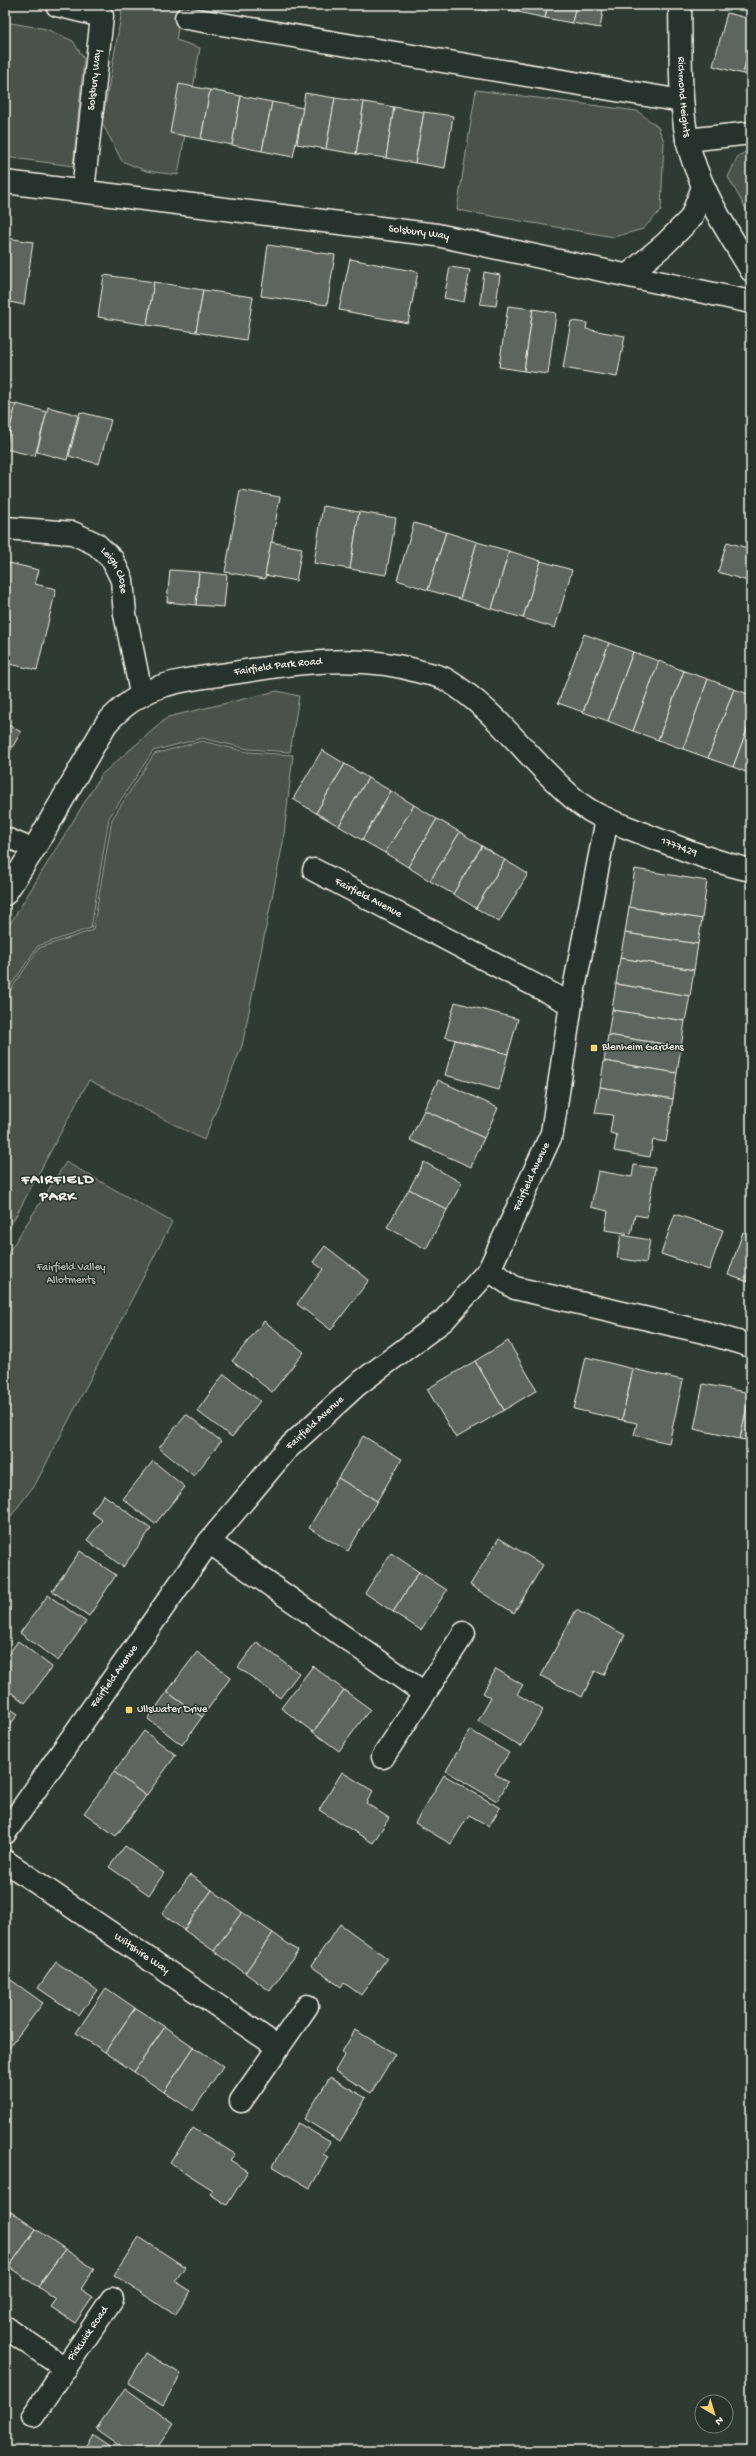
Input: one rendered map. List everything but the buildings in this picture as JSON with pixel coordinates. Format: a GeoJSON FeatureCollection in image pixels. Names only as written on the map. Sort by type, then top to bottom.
{"type":"FeatureCollection","features":[{"type":"Feature","properties":{"kind":"street","name":"Solsbury Way"},"geometry":{"type":"LineString","coordinates":[[56,5],[102,16],[83,191]]}},
{"type":"Feature","properties":{"kind":"street","name":"Richmond Heights"},"geometry":{"type":"LineString","coordinates":[[680,5],[682,100],[687,140],[704,187],[751,270]]}},
{"type":"Feature","properties":{"kind":"street"},"geometry":{"type":"LineString","coordinates":[[186,18],[682,100]]}},
{"type":"Feature","properties":{"kind":"street"},"geometry":{"type":"LineString","coordinates":[[687,140],[751,133]]}},
{"type":"Feature","properties":{"kind":"street","name":"Solsbury Way"},"geometry":{"type":"LineString","coordinates":[[5,182],[437,235],[751,302]]}},
{"type":"Feature","properties":{"kind":"street"},"geometry":{"type":"LineString","coordinates":[[628,275],[666,244],[691,218],[704,187]]}},
{"type":"Feature","properties":{"kind":"street","name":"Leigh Close"},"geometry":{"type":"LineString","coordinates":[[5,528],[73,533],[96,544],[112,559],[122,580],[126,614],[141,693]]}},
{"type":"Feature","properties":{"kind":"street","name":"Fairfield Park Road"},"geometry":{"type":"LineString","coordinates":[[5,894],[34,849],[106,724],[121,706],[141,693],[170,683],[264,668],[352,661],[396,664],[444,679],[481,706],[579,803],[607,819]]}},
{"type":"Feature","properties":{"kind":"street","name":"1777429"},"geometry":{"type":"LineString","coordinates":[[607,819],[717,863],[751,870]]}},
{"type":"Feature","properties":{"kind":"street","name":"Fairfield Avenue"},"geometry":{"type":"LineString","coordinates":[[5,1833],[209,1542],[286,1450],[357,1385],[444,1320],[489,1270],[552,1133],[571,1004],[607,819]]}},
{"type":"Feature","properties":{"kind":"street","name":"Fairfield Avenue"},"geometry":{"type":"LineString","coordinates":[[314,870],[571,1004]]}},
{"type":"Feature","properties":{"kind":"street"},"geometry":{"type":"LineString","coordinates":[[489,1270],[515,1288],[704,1332],[751,1346]]}},
{"type":"Feature","properties":{"kind":"street"},"geometry":{"type":"LineString","coordinates":[[209,1542],[424,1693]]}},
{"type":"Feature","properties":{"kind":"street"},"geometry":{"type":"LineString","coordinates":[[383,1758],[464,1633]]}},
{"type":"Feature","properties":{"kind":"street","name":"Wiltshire Way"},"geometry":{"type":"LineString","coordinates":[[5,1861],[278,2047]]}},
{"type":"Feature","properties":{"kind":"street"},"geometry":{"type":"LineString","coordinates":[[240,2101],[307,2006]]}},
{"type":"Feature","properties":{"kind":"street","name":"Pickwick Road"},"geometry":{"type":"LineString","coordinates":[[33,2416],[112,2299]]}},
{"type":"Feature","properties":{"kind":"street","name":"Pickwick Road"},"geometry":{"type":"LineString","coordinates":[[5,2327],[66,2369]]}},
{"type":"Feature","properties":{"kind":"lane"},"geometry":{"type":"LineString","coordinates":[[5,837],[34,849]]}},
{"type":"Feature","properties":{"kind":"green space"},"geometry":{"type":"Polygon","coordinates":[[[123,5],[182,5],[176,40],[200,48],[178,175],[146,171],[122,161],[102,123],[123,5]]]}},
{"type":"Feature","properties":{"kind":"green space"},"geometry":{"type":"Polygon","coordinates":[[[5,22],[46,29],[73,41],[84,59],[73,166],[5,157],[5,22]]]}},
{"type":"Feature","properties":{"kind":"green space"},"geometry":{"type":"Polygon","coordinates":[[[476,90],[637,111],[658,127],[664,141],[661,210],[643,229],[614,237],[457,210],[476,90]]]}},
{"type":"Feature","properties":{"kind":"green space"},"geometry":{"type":"Polygon","coordinates":[[[751,149],[751,218],[728,177],[738,156],[751,149]]]}},
{"type":"Feature","properties":{"kind":"green space"},"geometry":{"type":"Polygon","coordinates":[[[277,691],[299,696],[290,752],[248,749],[202,738],[153,751],[109,818],[91,928],[38,946],[5,994],[5,932],[102,774],[168,717],[277,691]]]}},
{"type":"Feature","properties":{"kind":"green space"},"geometry":{"type":"Polygon","coordinates":[[[202,741],[248,752],[293,755],[283,843],[242,1046],[204,1140],[89,1080],[5,1236],[5,998],[39,948],[93,930],[112,819],[154,754],[202,741]]]}},
{"type":"Feature","properties":{"kind":"green space","name":"Fairfield Valley Allotments"},"geometry":{"type":"Polygon","coordinates":[[[66,1162],[172,1222],[36,1483],[5,1524],[5,1258],[66,1162]]]}},
{"type":"Feature","properties":{"kind":"place","name":"Blenheim Gardens"},"geometry":{"type":"Point","coordinates":[594,1048]}},
{"type":"Feature","properties":{"kind":"place","name":"Ullswater Drive"},"geometry":{"type":"Point","coordinates":[129,1710]}},
{"type":"Feature","properties":{"kind":"district","name":"FAIRFIELD PARK"},"geometry":{"type":"Point","coordinates":[58,1188]}}]}
